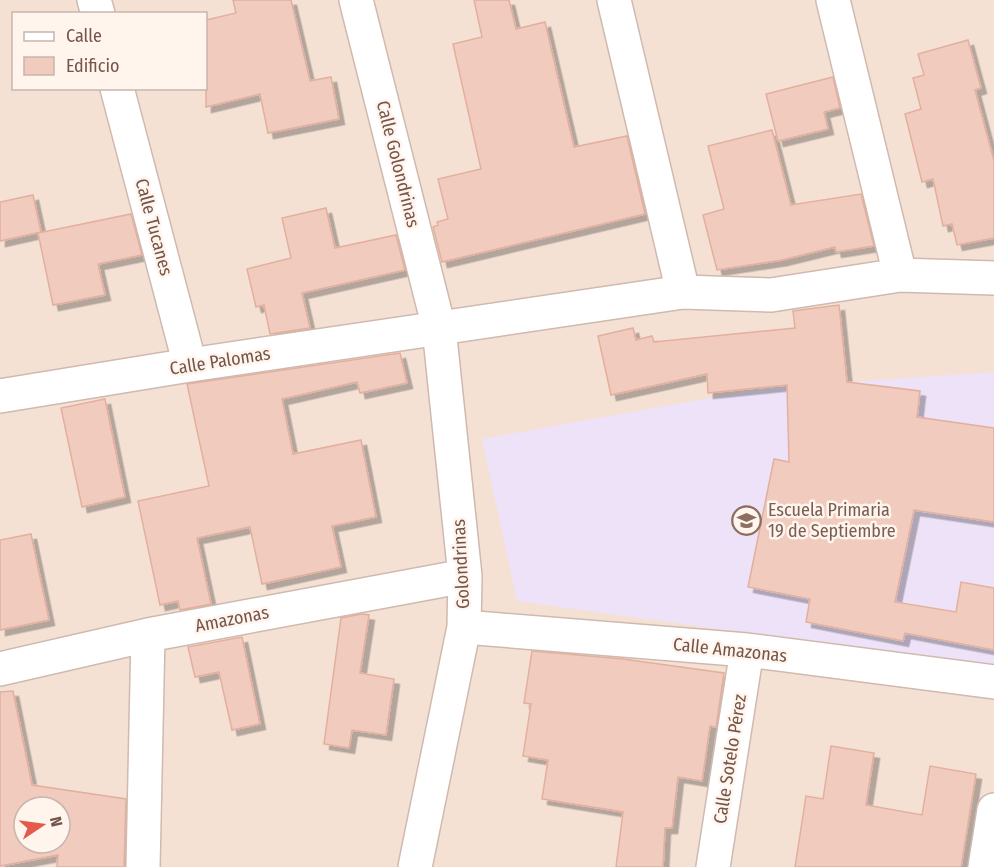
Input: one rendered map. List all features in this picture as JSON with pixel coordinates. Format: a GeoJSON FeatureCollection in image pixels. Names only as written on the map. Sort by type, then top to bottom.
{"type":"FeatureCollection","features":[{"type":"Feature","properties":{"kind":"street","name":"Calle Golondrinas"},"geometry":{"type":"LineString","coordinates":[[356,0],[440,328]]}},
{"type":"Feature","properties":{"kind":"street"},"geometry":{"type":"LineString","coordinates":[[614,0],[683,292]]}},
{"type":"Feature","properties":{"kind":"street"},"geometry":{"type":"LineString","coordinates":[[833,0],[900,274]]}},
{"type":"Feature","properties":{"kind":"street","name":"Calle Tucanes"},"geometry":{"type":"LineString","coordinates":[[118,90],[190,365]]}},
{"type":"Feature","properties":{"kind":"street","name":"Calle Palomas"},"geometry":{"type":"LineString","coordinates":[[0,396],[190,365],[683,292],[771,295],[900,274],[994,278]]}},
{"type":"Feature","properties":{"kind":"street","name":"Golondrinas"},"geometry":{"type":"LineString","coordinates":[[415,867],[464,627],[465,576],[440,328]]}},
{"type":"Feature","properties":{"kind":"street","name":"Amazonas"},"geometry":{"type":"LineString","coordinates":[[0,669],[148,634],[465,576]]}},
{"type":"Feature","properties":{"kind":"street","name":"Calle Amazonas"},"geometry":{"type":"LineString","coordinates":[[464,627],[747,650],[994,682]]}},
{"type":"Feature","properties":{"kind":"street"},"geometry":{"type":"LineString","coordinates":[[143,867],[148,634]]}},
{"type":"Feature","properties":{"kind":"street","name":"Calle Sotelo Pérez"},"geometry":{"type":"LineString","coordinates":[[713,867],[747,650]]}},
{"type":"Feature","properties":{"kind":"street"},"geometry":{"type":"LineString","coordinates":[[985,867],[994,810]]}},
{"type":"Feature","properties":{"kind":"shaded area"},"geometry":{"type":"Polygon","coordinates":[[[0,0],[994,0],[994,867],[0,867],[0,0]]]}},
{"type":"Feature","properties":{"kind":"shaded area","name":"Escuela Primaria 19 de Septiembre"},"geometry":{"type":"Polygon","coordinates":[[[994,372],[994,667],[517,601],[482,439],[766,388],[994,372]]]}},
{"type":"Feature","properties":{"kind":"building"},"geometry":{"type":"Polygon","coordinates":[[[233,0],[291,0],[310,81],[331,77],[339,119],[268,133],[260,94],[206,107],[207,20],[236,13],[233,0]]]}},
{"type":"Feature","properties":{"kind":"building"},"geometry":{"type":"Polygon","coordinates":[[[474,0],[509,0],[516,29],[545,22],[574,147],[627,136],[645,214],[442,262],[433,227],[438,225],[437,222],[448,219],[438,179],[481,169],[453,44],[482,37],[474,0]]]}},
{"type":"Feature","properties":{"kind":"building"},"geometry":{"type":"Polygon","coordinates":[[[968,40],[981,88],[975,90],[994,161],[994,238],[957,245],[952,224],[943,226],[933,179],[922,182],[905,114],[921,109],[913,78],[924,75],[918,54],[968,40]]]}},
{"type":"Feature","properties":{"kind":"building"},"geometry":{"type":"Polygon","coordinates":[[[833,77],[840,108],[824,112],[828,129],[778,141],[766,94],[833,77]]]}},
{"type":"Feature","properties":{"kind":"building"},"geometry":{"type":"Polygon","coordinates":[[[772,130],[791,205],[861,194],[874,246],[836,252],[835,247],[782,260],[717,270],[703,215],[724,209],[708,146],[772,130]]]}},
{"type":"Feature","properties":{"kind":"building"},"geometry":{"type":"Polygon","coordinates":[[[33,195],[41,232],[0,241],[0,202],[33,195]]]}},
{"type":"Feature","properties":{"kind":"building"},"geometry":{"type":"Polygon","coordinates":[[[326,208],[335,248],[396,235],[405,270],[302,293],[310,328],[270,334],[264,305],[256,307],[247,269],[291,258],[282,218],[326,208]]]}},
{"type":"Feature","properties":{"kind":"building"},"geometry":{"type":"Polygon","coordinates":[[[131,214],[142,255],[98,264],[105,295],[53,305],[38,233],[131,214]]]}},
{"type":"Feature","properties":{"kind":"building"},"geometry":{"type":"Polygon","coordinates":[[[839,305],[847,382],[920,391],[917,417],[994,428],[994,522],[914,510],[895,602],[956,612],[961,582],[994,588],[994,650],[905,633],[903,641],[806,622],[810,599],[748,587],[774,459],[789,462],[787,385],[708,393],[707,374],[611,395],[598,336],[633,328],[636,340],[652,336],[654,342],[795,328],[793,311],[839,305]]]}},
{"type":"Feature","properties":{"kind":"building"},"geometry":{"type":"Polygon","coordinates":[[[400,353],[407,383],[360,393],[357,382],[282,399],[293,454],[361,440],[376,517],[332,526],[341,567],[262,584],[250,527],[197,538],[211,604],[180,610],[178,601],[160,605],[138,501],[209,486],[187,384],[400,353]]]}},
{"type":"Feature","properties":{"kind":"building"},"geometry":{"type":"Polygon","coordinates":[[[105,399],[125,497],[82,507],[61,408],[105,399]]]}},
{"type":"Feature","properties":{"kind":"building"},"geometry":{"type":"Polygon","coordinates":[[[31,534],[49,620],[0,630],[0,540],[31,534]]]}},
{"type":"Feature","properties":{"kind":"building"},"geometry":{"type":"Polygon","coordinates":[[[369,615],[360,673],[394,679],[386,735],[352,730],[349,748],[324,744],[341,618],[369,615]]]}},
{"type":"Feature","properties":{"kind":"building"},"geometry":{"type":"Polygon","coordinates":[[[242,637],[260,724],[232,730],[219,672],[195,677],[188,647],[242,637]]]}},
{"type":"Feature","properties":{"kind":"building"},"geometry":{"type":"Polygon","coordinates":[[[532,651],[623,659],[724,673],[716,727],[710,726],[702,781],[678,777],[672,828],[665,828],[663,867],[616,867],[623,812],[542,799],[548,760],[523,756],[531,704],[524,703],[532,651]]]}},
{"type":"Feature","properties":{"kind":"building"},"geometry":{"type":"Polygon","coordinates":[[[13,691],[32,785],[126,799],[124,867],[57,867],[58,855],[0,866],[0,692],[13,691]]]}},
{"type":"Feature","properties":{"kind":"building"},"geometry":{"type":"Polygon","coordinates":[[[831,746],[874,753],[866,805],[922,815],[930,766],[976,774],[961,867],[795,867],[806,796],[823,799],[831,746]]]}},
{"type":"Feature","properties":{"kind":"place","name":"Escuela Primaria 19 de Septiembre"},"geometry":{"type":"Point","coordinates":[747,520]}}]}
